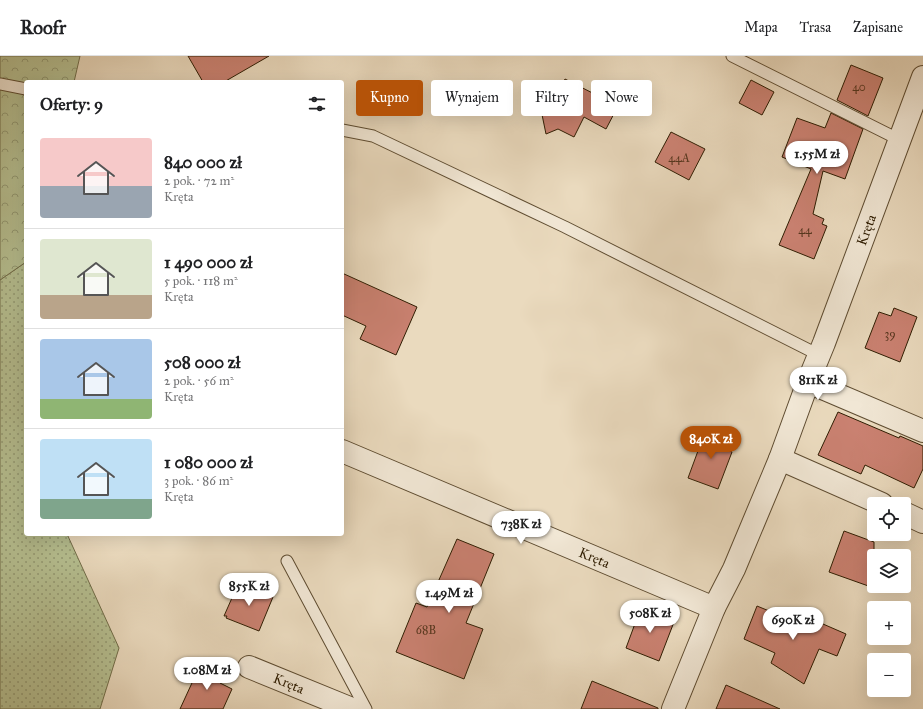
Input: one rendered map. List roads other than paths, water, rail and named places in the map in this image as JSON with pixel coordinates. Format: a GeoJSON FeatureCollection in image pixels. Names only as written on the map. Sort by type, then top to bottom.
{"type":"FeatureCollection","features":[{"type":"Feature","properties":{"kind":"street","name":"Kręta"},"geometry":{"type":"LineString","coordinates":[[673,709],[714,608],[734,569],[780,459],[923,78]]}},
{"type":"Feature","properties":{"kind":"street"},"geometry":{"type":"LineString","coordinates":[[808,382],[923,431]]}},
{"type":"Feature","properties":{"kind":"street","name":"Kręta"},"geometry":{"type":"LineString","coordinates":[[344,452],[714,608]]}},
{"type":"Feature","properties":{"kind":"street"},"geometry":{"type":"LineString","coordinates":[[780,459],[867,497]]}},
{"type":"Feature","properties":{"kind":"street"},"geometry":{"type":"LineString","coordinates":[[911,517],[923,522]]}},
{"type":"Feature","properties":{"kind":"street","name":"Kręta"},"geometry":{"type":"LineString","coordinates":[[249,667],[352,709]]}},
{"type":"Feature","properties":{"kind":"lane"},"geometry":{"type":"LineString","coordinates":[[732,56],[900,140]]}},
{"type":"Feature","properties":{"kind":"lane"},"geometry":{"type":"LineString","coordinates":[[0,84],[24,89]]}},
{"type":"Feature","properties":{"kind":"lane"},"geometry":{"type":"LineString","coordinates":[[344,130],[373,136],[380,139],[565,227],[819,355]]}},
{"type":"Feature","properties":{"kind":"lane"},"geometry":{"type":"LineString","coordinates":[[287,561],[366,709]]}}]}
